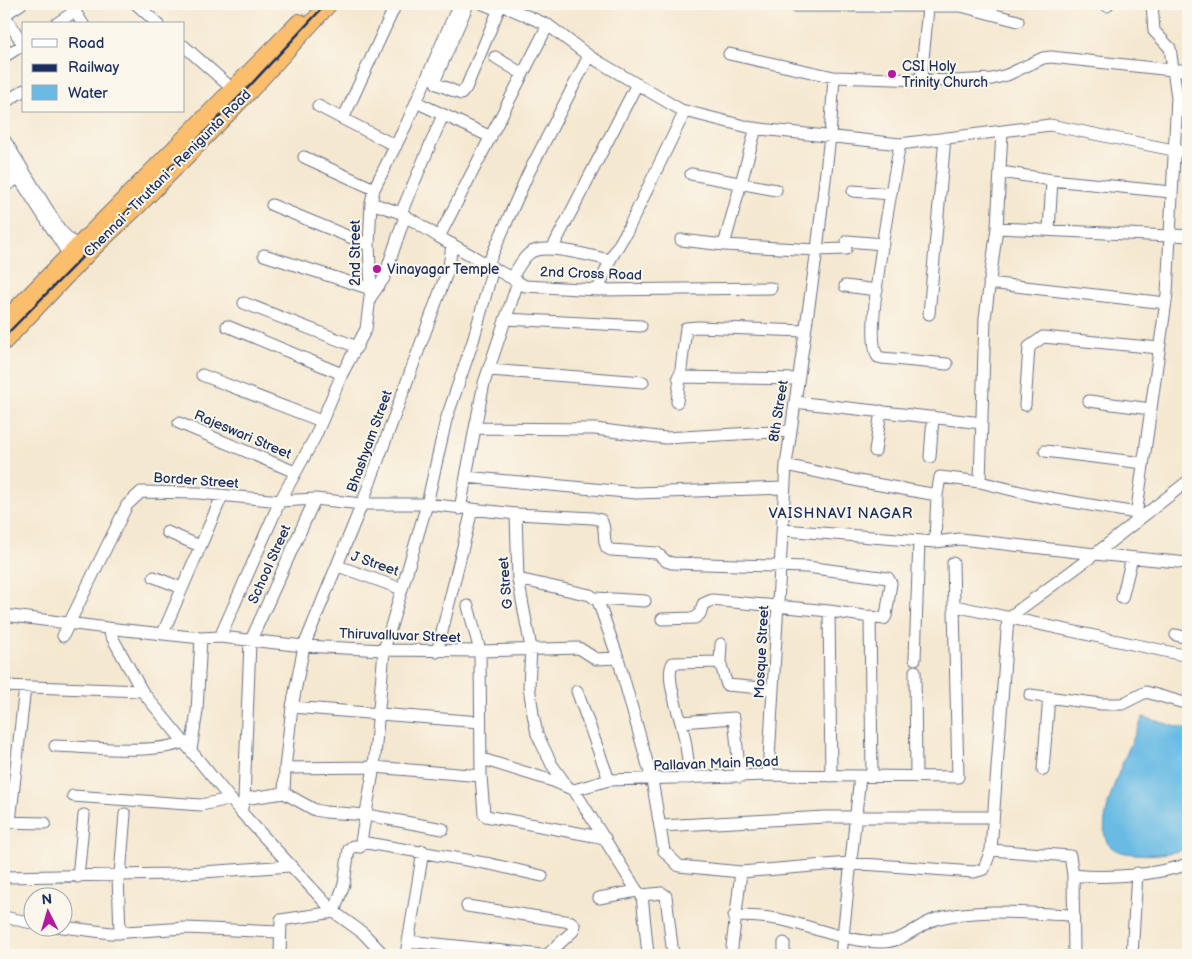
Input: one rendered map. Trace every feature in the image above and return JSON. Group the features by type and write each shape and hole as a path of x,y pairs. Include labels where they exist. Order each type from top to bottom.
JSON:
{"highway":[{"name":"Chennai - Tiruttani - Renigunta Road","path":"4,342 88,253 137,207 316,4"},
{"name":"Chennai - Tiruttani - Renigunta Road","path":"4,321 73,251 330,4"}],"street":[{"path":"21,4 4,15 22,42"},
{"path":"136,4 156,22"},
{"path":"343,119 396,4"},
{"name":"2nd Street","path":"220,637 280,501 366,329 370,294 369,245 371,203 374,189 396,146 460,4"},
{"path":"468,4 435,80 437,84 461,94 466,88 499,6"},
{"path":"483,4 499,6 548,25 589,56 686,111 756,128 900,144 1050,125 1188,153"},
{"path":"1136,518 1166,303 1172,236 1171,192 1177,97 1170,48 1154,31 1152,4"},
{"path":"794,6 880,5 928,8 961,5 1018,22"},
{"path":"58,22 73,8 82,22"},
{"path":"921,79 928,8"},
{"path":"438,237 548,25"},
{"path":"4,57 22,46"},
{"path":"185,47 238,94"},
{"path":"729,54 834,77 954,81 992,79 1007,75 1043,58 1051,57 1172,70 1188,70"},
{"path":"334,912 344,884 349,848 353,846 360,847 367,815 380,714 384,650 427,504 446,420 473,341 491,266 528,174 589,56"},
{"path":"495,57 522,73"},
{"name":"8th Street","path":"783,530 786,465 817,250 830,136 834,77"},
{"path":"552,249 637,84"},
{"path":"4,103 22,91"},
{"path":"416,102 491,137"},
{"path":"318,106 396,146"},
{"path":"598,290 610,260 627,231 686,111"},
{"path":"264,255 370,294 384,278 403,214 443,116"},
{"path":"724,245 756,128"},
{"path":"980,482 985,318 997,228 1002,131"},
{"path":"929,314 945,138"},
{"path":"4,139 30,188 73,251"},
{"path":"900,144 877,290 874,320 875,350 878,357 947,364"},
{"path":"4,155 18,178 30,188"},
{"path":"304,157 374,189"},
{"path":"1001,172 1052,180 1171,192"},
{"path":"691,174 741,185 776,190"},
{"path":"4,187 18,178"},
{"path":"1049,230 1052,180"},
{"path":"853,191 891,194"},
{"name":"2nd Cross Road","path":"371,203 403,214 438,237 525,286 598,290 771,288"},
{"path":"272,205 369,245"},
{"path":"997,228 1188,236"},
{"path":"682,240 724,245 817,250 846,245 883,244"},
{"name":"Bhashyam Street","path":"284,793 292,707 304,646 362,504 449,267 452,244"},
{"path":"437,652 466,510 466,477 475,428 489,370 515,280 532,251 552,249 610,260"},
{"path":"989,283 1166,303"},
{"path":"845,286 877,290"},
{"path":"244,303 357,347"},
{"path":"505,319 641,326"},
{"path":"227,326 342,374"},
{"path":"677,402 678,377 685,332 689,327 805,330"},
{"path":"1025,405 1029,348 1043,337 1159,348"},
{"path":"489,370 643,382"},
{"path":"202,375 321,421"},
{"path":"678,377 798,379"},
{"path":"1089,401 1151,408"},
{"path":"795,402 982,423"},
{"path":"875,452 881,411"},
{"path":"930,457 933,418"},
{"name":"Rajeswari Street","path":"179,423 295,472"},
{"path":"475,428 595,429 665,438 790,431"},
{"path":"1045,451 1143,463"},
{"path":"786,465 858,481 937,495"},
{"path":"935,542 937,495 939,479 942,476 980,482 1136,518"},
{"path":"466,477 636,493 784,488"},
{"path":"596,598 618,658 652,780 664,851 679,866 741,872 849,863 974,872 984,869 990,850 1008,618 1095,554 1136,518 1188,481"},
{"name":"Border Street","path":"64,636 127,505 141,492 151,491 280,501 315,499 362,504 427,504 466,510 601,520 605,526 604,543 607,548 657,553 666,561 672,563 781,566"},
{"path":"163,633 222,496"},
{"name":"School Street","path":"250,642 315,499"},
{"name":"G Street","path":"516,514 518,580 530,648 529,686 538,734 552,765 605,838 639,893"},
{"path":"783,530 935,542 960,539 1188,563"},
{"name":"Mosque Street","path":"768,775 783,530"},
{"path":"166,532 200,546"},
{"path":"915,659 919,541"},
{"path":"1122,598 1132,558"},
{"path":"953,563 955,606 1188,656"},
{"name":"J Street","path":"338,566 402,589"},
{"path":"662,619 695,618 700,614 703,604 712,600 829,611 881,619 886,616 891,583 888,578 781,566"},
{"path":"154,576 182,588"},
{"path":"518,580 596,598 645,601"},
{"path":"468,606 480,652 481,776 484,814 486,816 605,838"},
{"name":"Pallavan Main Road","path":"570,788 609,780 768,775 958,776 955,606"},
{"path":"829,611 831,776"},
{"name":"Thiruvalluvar Street","path":"4,615 201,638 220,637 250,642 304,646 437,652 579,648 596,659 618,658"},
{"path":"841,955 849,863 866,776 870,616"},
{"path":"107,628 142,691 241,812 334,912 363,933 384,955"},
{"path":"1176,635 1188,638"},
{"path":"187,746 199,688 201,638"},
{"path":"241,812 244,799 250,642"},
{"path":"721,644 720,662 727,685 774,689"},
{"path":"690,778 681,722 673,692 671,665 676,661 720,662"},
{"path":"915,672 916,777"},
{"path":"4,686 142,691"},
{"path":"25,687 7,822 45,823"},
{"path":"577,691 609,780"},
{"path":"1030,695 1102,704 1122,704 1146,692 1188,704"},
{"path":"1043,770 1048,697"},
{"path":"292,707 480,722"},
{"path":"681,722 734,718 740,777"},
{"path":"55,746 122,748 187,746"},
{"path":"482,759 570,788"},
{"path":"286,768 374,767 481,776"},
{"path":"244,799 284,793 315,810 367,815 442,829"},
{"path":"73,796 201,805 230,799"},
{"path":"120,933 119,875 125,814"},
{"path":"78,877 84,815"},
{"path":"661,826 857,817 993,817"},
{"path":"361,842 422,851 542,876"},
{"path":"990,850 1070,856 1073,875 1074,955"},
{"path":"406,955 422,851"},
{"path":"1073,875 1087,877 1137,874 1188,864"},
{"path":"4,877 78,877 290,866"},
{"path":"731,955 734,916 741,872"},
{"path":"1132,955 1137,874"},
{"path":"599,898 639,893 662,893 666,896 673,955"},
{"path":"639,893 648,955"},
{"path":"467,906 571,922 574,926 573,931 547,955"},
{"path":"280,955 279,932 281,920 334,912"},
{"path":"734,916 762,916 791,922 842,937 874,942 895,940 935,920 957,916 983,914 1074,915"},
{"path":"4,917 22,921"},
{"path":"72,928 120,933 185,928 279,932"},
{"path":"408,941 542,955"},
{"path":"784,943 784,955"}],"water":[{"path":"1143,717 1188,730 1188,849 1169,853 1142,855 1125,853 1110,846 1105,836 1105,821 1115,783"}],"railway":[{"path":"4,337 244,92 326,4"}],"place":[{"name":"CSI Holy Trinity Church","path":"892,74"},
{"name":"Vinayagar Temple","path":"377,269"}],"district":[{"name":"VAISHNAVI NAGAR","path":"841,513"}]}
